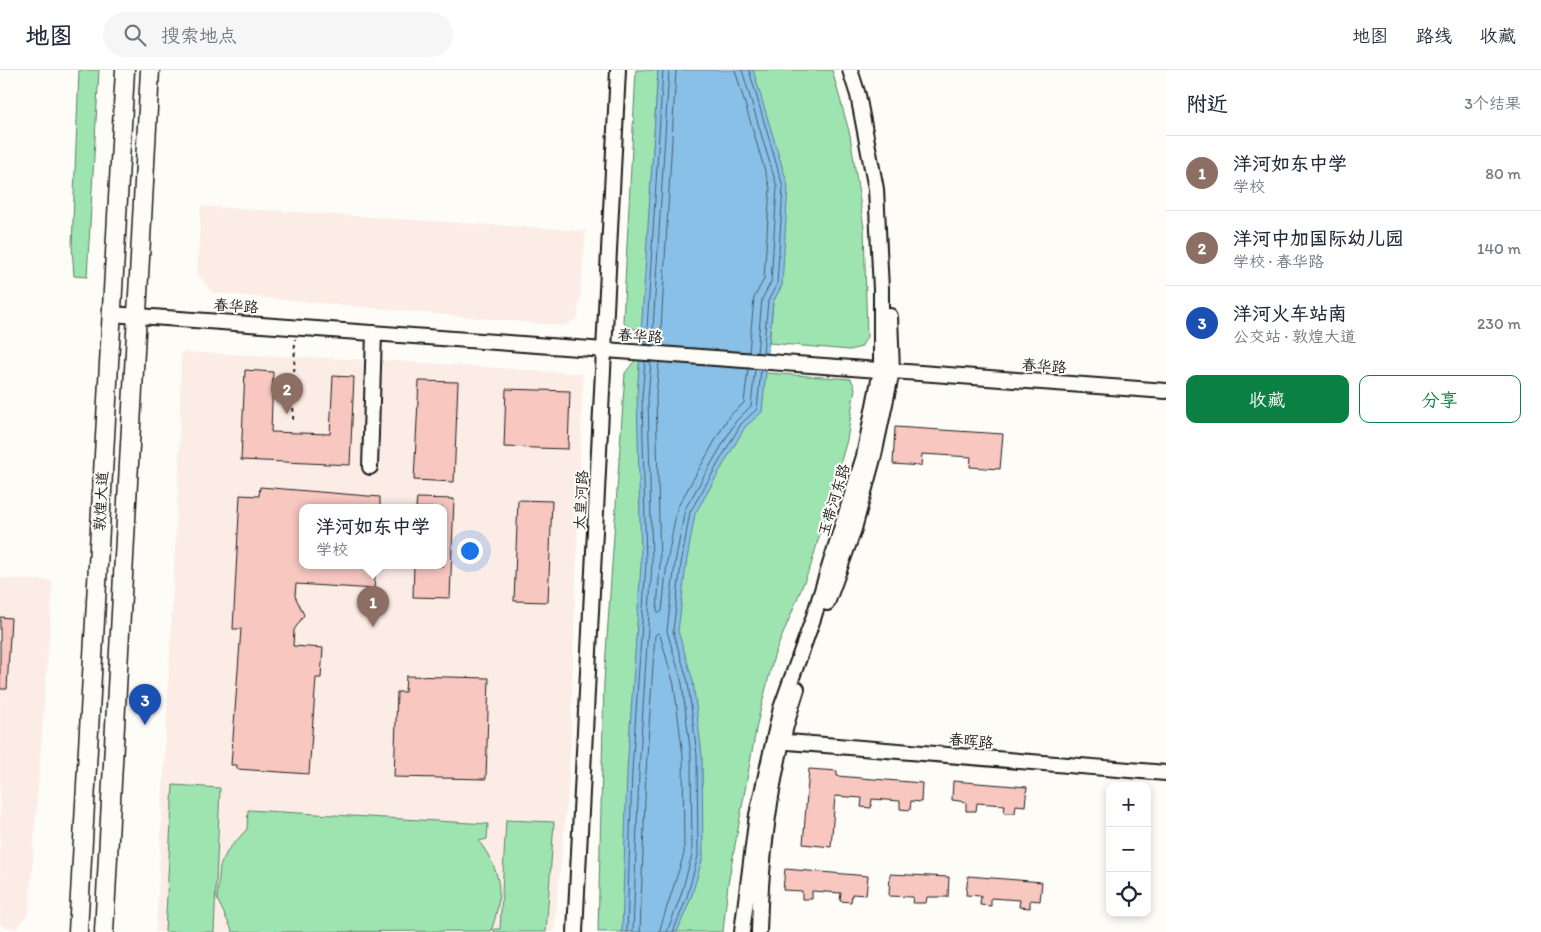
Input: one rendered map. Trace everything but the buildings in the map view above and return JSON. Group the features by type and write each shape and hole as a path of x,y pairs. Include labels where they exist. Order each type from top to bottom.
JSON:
{"main road":[{"name":"敦煌大道","path":"78,932 125,70"},
{"name":"敦煌大道","path":"104,932 150,70"}],"street":[{"name":"太皇河路","path":"575,932 606,350 618,70"},
{"name":"玉带河东路","path":"850,70 858,95 876,189 886,370"},
{"name":"玉带河东路","path":"742,932 757,815 778,741 854,529 874,455 886,370 884,201 870,116 858,70"},
{"name":"春华路","path":"111,314 1166,391"},
{"path":"370,467 374,333"},
{"name":"玉带河东路","path":"759,932 760,877 778,741"},
{"name":"春晖路","path":"778,741 1166,773"}],"path":[{"path":"293,420 295,327"}],"shaded area":[{"path":"201,206 586,231 578,318 565,326 213,293 197,273"},
{"path":"181,352 396,361 583,374 569,779 554,932 156,932 179,467"},
{"path":"0,578 53,581 29,912 16,929 0,925"}],"green space":[{"path":"79,70 99,70 87,277 74,276 72,246"},
{"path":"636,70 658,70 642,332 627,326 623,322"},
{"path":"753,70 832,70 850,135 864,228 867,337 861,347 850,350 769,343 773,302 782,285"},
{"path":"636,359 766,373 851,379 855,388 847,440 811,565 774,656 757,724 728,884 723,932 598,932 604,682 625,373"},
{"path":"173,785 220,788 214,932 165,932"},
{"path":"248,810 488,824 487,839 479,841 492,863 499,884 498,906 491,931 233,932 217,899 220,866 228,850 247,829"},
{"path":"506,820 554,822 546,932 494,932 494,929 500,929"}],"water":[{"path":"658,70 753,70 788,186 782,285 773,302 762,412 745,427 695,514 686,565 678,631 693,681 702,755 703,857 691,898 677,932 622,932 627,771 641,564 637,396"}],"place":[{"name":"洋河中加国际幼儿园","path":"287,414"},
{"name":"洋河如东中学","path":"373,627"},
{"name":"洋河火车站南","path":"145,725"}]}
